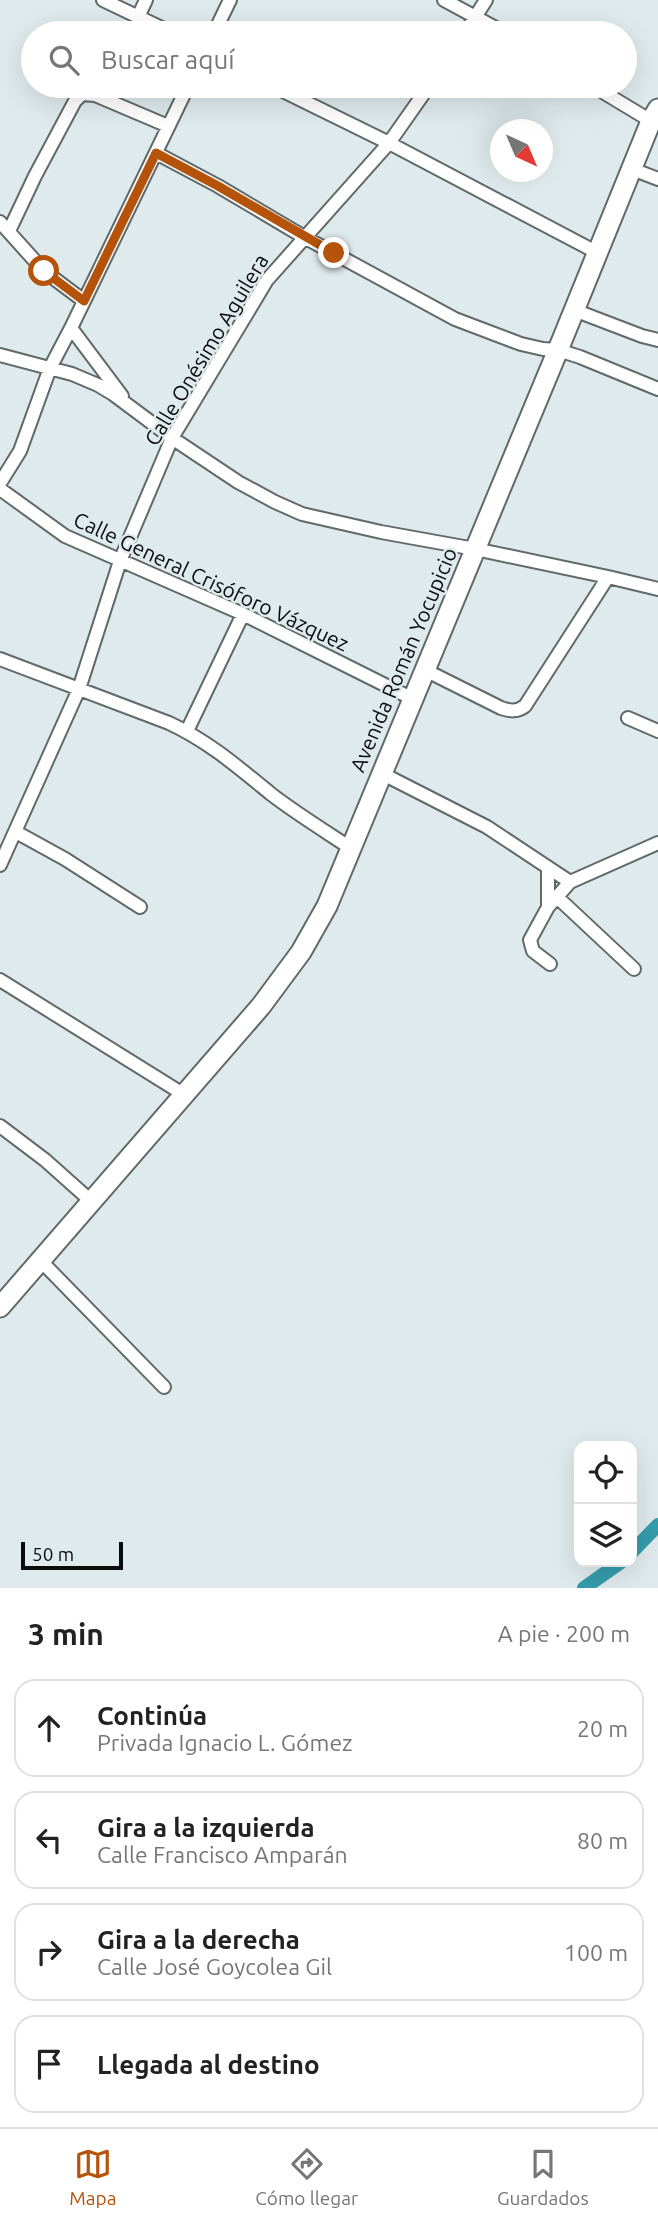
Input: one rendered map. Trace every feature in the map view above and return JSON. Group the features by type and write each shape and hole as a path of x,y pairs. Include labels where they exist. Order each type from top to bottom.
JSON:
{"street":[{"path":"103,0 146,21"},
{"path":"138,17 146,0"},
{"path":"220,21 230,0"},
{"path":"444,0 484,21"},
{"path":"474,21 486,0"},
{"path":"78,98 4,226 44,271 84,301"},
{"path":"102,98 168,126"},
{"path":"0,483 27,435 50,368 182,98"},
{"path":"297,98 598,253"},
{"name":"Calle Onésimo Aguilera","path":"0,865 79,689 120,561 172,438 267,280 389,143 421,98"},
{"path":"619,98 655,115"},
{"name":"Avenida Román Yocupicio","path":"0,1307 261,1006 315,930 352,849 381,773 655,115"},
{"path":"156,153 455,319 521,344 558,349 658,389"},
{"path":"632,169 658,179"},
{"path":"574,310 658,340"},
{"path":"71,328 130,408"},
{"path":"0,355 84,378 113,394 238,482 302,514 608,576 658,589"},
{"name":"Calle General Crisóforo Vázquez","path":"0,489 65,536 243,614 413,699"},
{"path":"425,670 501,708 519,710 525,706 608,576"},
{"path":"187,731 243,614"},
{"path":"0,659 187,731 222,754 285,804 352,849"},
{"path":"628,718 658,731"},
{"path":"381,773 486,827 570,882"},
{"path":"16,832 65,859 139,907"},
{"path":"550,964 533,951 529,943 552,902 570,882 658,843"},
{"path":"548,868 552,902 635,969"},
{"path":"0,980 183,1094"},
{"path":"0,1126 93,1199"},
{"path":"40,1260 164,1387"}],"waterway":[{"path":"637,1547 658,1525"},
{"path":"584,1588 614,1567"}],"route":[{"path":"44,271 84,301 156,153 334,253"}]}
